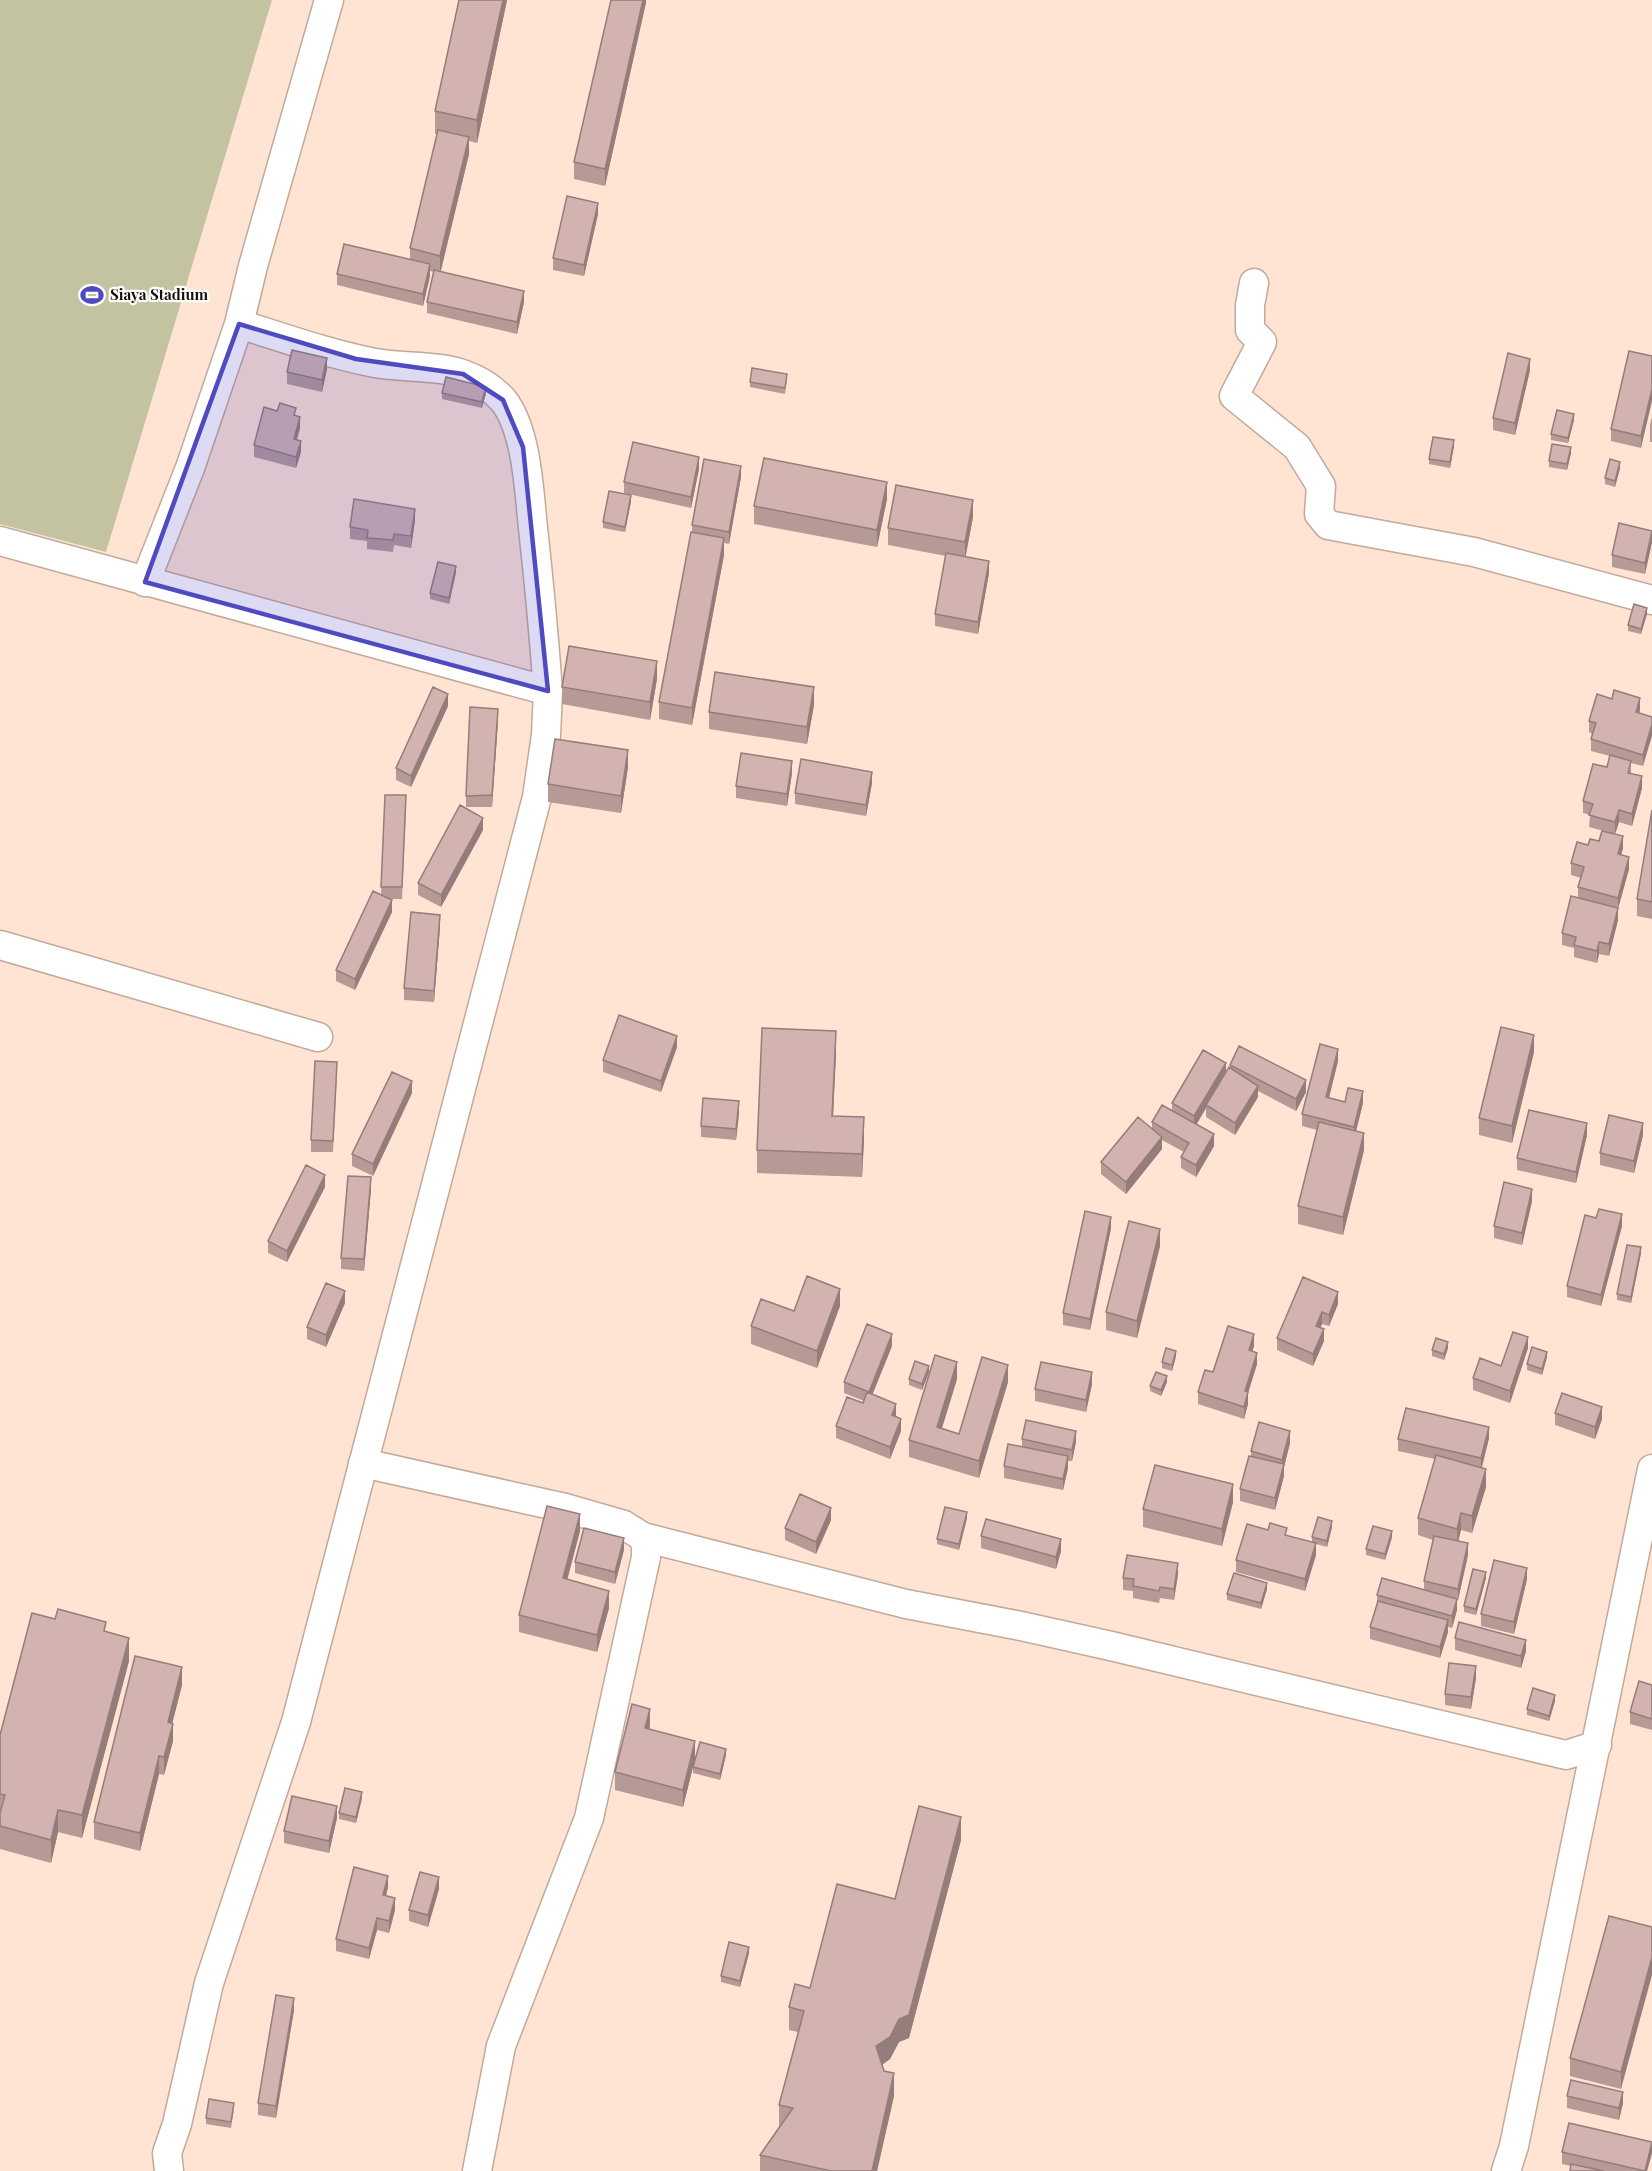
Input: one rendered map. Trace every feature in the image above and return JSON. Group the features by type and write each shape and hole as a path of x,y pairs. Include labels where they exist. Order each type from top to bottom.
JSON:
{"street":[{"path":"145,582 190,468 239,324 329,0"},
{"path":"1254,283 1250,305 1250,330 1262,342 1234,396 1297,447 1321,486 1319,514 1328,525 1474,552 1652,600"},
{"path":"169,2171 167,2153 177,2124 209,1983 296,1722 537,797 546,735 548,691 542,604 523,447 513,418 503,400 485,384 463,374 356,359 239,324"},
{"path":"0,541 548,691"},
{"path":"0,945 318,1037"},
{"path":"363,1463 565,1508 624,1525 643,1537 906,1604 1111,1646 1566,1755 1597,1745"},
{"path":"1506,2171 1514,2146 1652,1469"},
{"path":"477,2171 501,2046 589,1818 646,1557 643,1537"}],"highlighted area":[{"path":"239,324 356,359 463,374 503,400 523,447 548,691 145,582"}],"green space":[{"name":"Siaya Stadium","path":"0,0 272,0 106,552 0,524"}],"building":[{"path":"459,0 503,0 477,120 435,111"},
{"path":"611,0 643,0 605,169 574,162"},
{"path":"438,130 469,137 440,256 410,248"},
{"path":"567,196 598,203 584,265 553,258"},
{"path":"344,244 430,264 423,294 337,274"},
{"path":"434,270 524,291 517,322 427,302"},
{"path":"292,350 327,358 322,380 287,372"},
{"path":"1629,351 1652,356 1652,389 1641,436 1611,429"},
{"path":"1508,353 1530,359 1515,423 1493,418"},
{"path":"752,368 787,374 785,388 750,382"},
{"path":"446,377 486,387 482,402 442,393"},
{"path":"280,403 296,408 294,415 300,417 294,439 301,441 296,457 254,445 264,407 277,411"},
{"path":"1557,410 1574,414 1568,438 1551,434"},
{"path":"1433,437 1454,440 1450,462 1429,459"},
{"path":"633,442 699,457 691,497 624,482"},
{"path":"1552,444 1571,447 1567,464 1549,461"},
{"path":"764,458 887,482 877,530 754,506"},
{"path":"704,459 741,466 729,532 692,525"},
{"path":"1610,459 1620,462 1615,481 1605,478"},
{"path":"896,485 973,500 965,542 888,528"},
{"path":"609,491 631,495 625,527 603,522"},
{"path":"354,499 415,509 411,536 394,534 393,540 367,538 368,530 350,527"},
{"path":"1619,523 1652,531 1645,563 1612,555"},
{"path":"691,532 724,538 692,708 659,702"},
{"path":"946,553 989,561 978,622 935,614"},
{"path":"438,562 456,566 449,598 430,593"},
{"path":"1634,604 1647,608 1641,629 1628,625"},
{"path":"569,646 657,661 650,702 562,687"},
{"path":"715,672 814,687 807,727 709,712"},
{"path":"433,687 448,694 411,776 396,768"},
{"path":"1614,690 1640,698 1636,712 1652,717 1643,755 1591,739 1596,723 1589,721 1597,694 1612,699"},
{"path":"470,707 498,709 492,795 466,796"},
{"path":"555,739 628,750 621,796 548,784"},
{"path":"741,753 792,761 787,794 736,786"},
{"path":"1610,755 1631,761 1628,773 1642,776 1632,814 1619,810 1615,822 1589,815 1593,804 1583,801 1593,764 1607,767"},
{"path":"801,759 872,772 866,805 795,793"},
{"path":"385,795 406,795 402,887 381,887"},
{"path":"460,805 483,818 441,895 418,883"},
{"path":"1652,810 1652,902 1637,899"},
{"path":"1602,831 1623,836 1618,854 1629,857 1618,898 1578,887 1584,867 1571,863 1577,842 1588,845 1590,839 1599,841"},
{"path":"373,891 392,900 355,979 336,970"},
{"path":"1571,896 1618,908 1609,944 1599,942 1597,951 1574,945 1576,937 1562,933"},
{"path":"411,912 440,915 434,991 404,988"},
{"path":"619,1015 677,1036 661,1081 603,1060"},
{"path":"1501,1027 1534,1035 1512,1126 1479,1118"},
{"path":"762,1028 836,1031 832,1116 864,1117 862,1154 757,1150"},
{"path":"1320,1044 1338,1049 1326,1097 1345,1102 1348,1088 1363,1091 1354,1127 1302,1114"},
{"path":"1239,1046 1306,1080 1296,1099 1230,1065"},
{"path":"1203,1050 1226,1063 1194,1116 1172,1103"},
{"path":"315,1061 337,1062 333,1141 311,1140"},
{"path":"1229,1067 1258,1086 1235,1123 1206,1105"},
{"path":"392,1072 412,1081 373,1164 352,1154"},
{"path":"703,1098 739,1101 736,1129 701,1126"},
{"path":"1162,1105 1214,1134 1196,1165 1181,1157 1189,1143 1152,1122"},
{"path":"1529,1110 1587,1123 1576,1172 1517,1158"},
{"path":"1609,1115 1643,1123 1634,1161 1600,1153"},
{"path":"1138,1117 1162,1137 1126,1182 1101,1162"},
{"path":"1319,1122 1364,1133 1343,1217 1298,1206"},
{"path":"306,1165 325,1175 287,1251 268,1241"},
{"path":"348,1176 371,1177 364,1259 341,1258"},
{"path":"1504,1182 1532,1189 1522,1233 1494,1226"},
{"path":"1599,1209 1622,1214 1601,1295 1567,1286 1585,1215 1596,1218"},
{"path":"1085,1211 1111,1217 1090,1319 1063,1313"},
{"path":"1129,1221 1160,1229 1137,1321 1106,1312"},
{"path":"1627,1245 1641,1247 1631,1297 1617,1294"},
{"path":"807,1276 840,1289 817,1351 751,1326 761,1299 794,1311"},
{"path":"1303,1277 1338,1292 1329,1315 1322,1312 1316,1326 1324,1329 1313,1354 1277,1338"},
{"path":"326,1283 345,1291 326,1335 307,1327"},
{"path":"867,1324 892,1334 869,1392 844,1382"},
{"path":"1228,1326 1254,1334 1249,1350 1257,1353 1245,1391 1248,1392 1244,1407 1198,1392 1205,1370 1213,1372"},
{"path":"1513,1332 1528,1337 1510,1391 1473,1378 1480,1358 1501,1366"},
{"path":"1436,1338 1448,1342 1444,1354 1432,1350"},
{"path":"1532,1347 1547,1352 1542,1369 1527,1364"},
{"path":"1166,1348 1176,1351 1172,1365 1162,1362"},
{"path":"935,1355 957,1362 937,1427 959,1434 982,1357 1008,1365 979,1461 909,1440"},
{"path":"915,1361 929,1366 922,1384 909,1379"},
{"path":"1041,1362 1092,1372 1086,1400 1035,1389"},
{"path":"1156,1372 1167,1376 1161,1390 1150,1386"},
{"path":"867,1392 896,1404 892,1415 901,1419 890,1447 836,1426 847,1397 863,1403"},
{"path":"1562,1393 1602,1407 1595,1427 1555,1413"},
{"path":"1406,1408 1489,1427 1481,1458 1398,1439"},
{"path":"1026,1420 1076,1431 1072,1450 1022,1439"},
{"path":"1259,1422 1290,1431 1282,1460 1251,1451"},
{"path":"1008,1444 1068,1456 1063,1479 1004,1466"},
{"path":"1436,1455 1486,1469 1472,1516 1461,1513 1457,1529 1418,1518"},
{"path":"1249,1456 1284,1464 1275,1498 1240,1489"},
{"path":"1155,1465 1233,1484 1222,1529 1143,1509"},
{"path":"800,1494 831,1508 816,1542 785,1528"},
{"path":"547,1506 580,1514 563,1578 609,1591 597,1635 519,1615"},
{"path":"945,1507 967,1512 959,1544 937,1539"},
{"path":"1318,1517 1332,1521 1327,1541 1312,1537"},
{"path":"986,1519 1061,1539 1056,1557 981,1536"},
{"path":"1270,1523 1287,1528 1285,1535 1316,1543 1305,1579 1236,1560 1247,1524 1268,1530"},
{"path":"1373,1526 1392,1531 1385,1554 1366,1549"},
{"path":"584,1528 624,1538 615,1572 575,1562"},
{"path":"1434,1536 1468,1543 1458,1589 1424,1581"},
{"path":"1127,1555 1178,1563 1174,1589 1160,1587 1159,1591 1133,1586 1134,1579 1123,1578"},
{"path":"1494,1560 1527,1568 1514,1622 1481,1614"},
{"path":"1473,1569 1486,1572 1476,1609 1464,1606"},
{"path":"1234,1573 1267,1583 1261,1603 1227,1594"},
{"path":"1382,1578 1457,1599 1452,1616 1377,1595"},
{"path":"1378,1601 1448,1620 1440,1647 1370,1627"},
{"path":"58,1609 106,1622 104,1631 129,1638 82,1815 58,1810 51,1840 0,1826 0,1813 5,1795 0,1794 0,1735 32,1613 55,1619"},
{"path":"1459,1622 1526,1640 1521,1656 1455,1638"},
{"path":"135,1656 182,1667 168,1722 173,1724 164,1757 159,1756 140,1833 94,1822"},
{"path":"1449,1663 1476,1666 1471,1697 1445,1694"},
{"path":"1639,1681 1652,1685 1652,1719 1630,1712"},
{"path":"1533,1688 1555,1695 1549,1716 1527,1709"},
{"path":"632,1704 650,1709 645,1728 695,1741 683,1790 615,1772"},
{"path":"700,1742 726,1749 720,1774 693,1767"},
{"path":"345,1788 362,1792 356,1817 339,1813"},
{"path":"292,1796 337,1806 329,1841 284,1831"},
{"path":"919,1806 961,1817 909,2015 899,2019 890,2037 876,2046 884,2071 894,2073 872,2171 831,2171 760,2155 793,2108 779,2105 804,2011 789,2007 795,1984 810,1988 837,1884 895,1899"},
{"path":"354,1867 388,1876 383,1895 395,1898 389,1921 377,1918 369,1948 336,1939"},
{"path":"420,1872 439,1877 428,1915 409,1910"},
{"path":"1609,1916 1652,1927 1652,1957 1621,2072 1570,2058"},
{"path":"729,1942 749,1947 740,1981 721,1976"},
{"path":"276,1995 294,1998 276,2106 258,2103"},
{"path":"1571,2080 1623,2092 1619,2108 1567,2096"},
{"path":"209,2099 234,2103 231,2122 206,2118"},
{"path":"1569,2123 1652,2142 1645,2171 1562,2152"},
{"path":"1571,2164 1604,2171 1570,2171"}],"place":[{"name":"Siaya Stadium","path":"92,295"}]}
